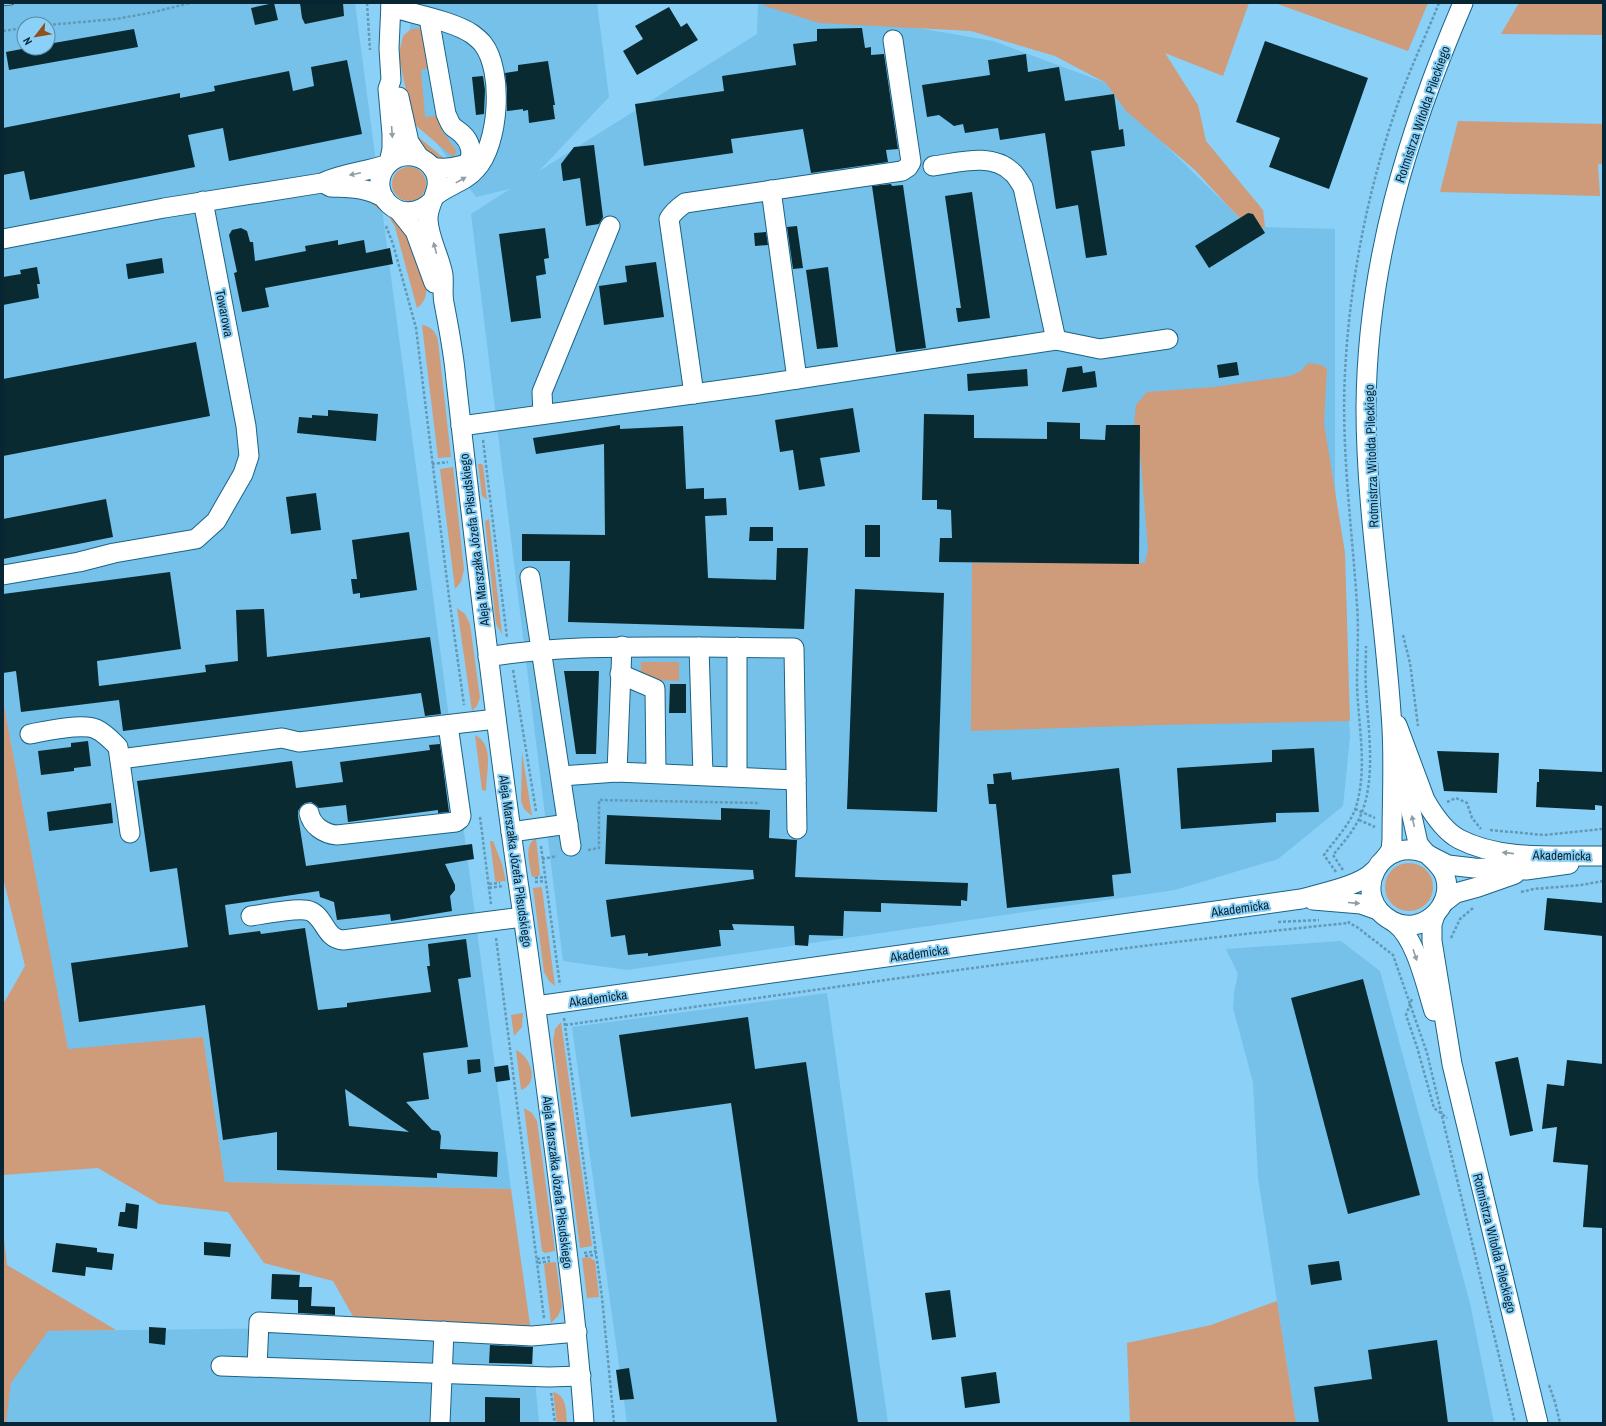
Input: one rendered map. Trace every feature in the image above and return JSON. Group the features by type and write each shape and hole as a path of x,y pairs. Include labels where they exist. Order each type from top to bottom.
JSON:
{"street":[{"name":"Rotmistrza Witolda Pileckiego","path":"1380,864 1391,850 1392,840 1392,730 1368,467 1366,408 1372,320 1384,242 1408,147 1437,67 1464,3"},
{"path":"3,239 203,201 322,183 389,164 399,157 405,156 448,168 475,161 492,134 496,112 494,71 484,45 468,32 459,27 391,5"},
{"name":"Aleja Marszałka Józefa Piłsudskiego","path":"391,5 389,48 391,80 388,89 392,149 389,164 383,172 380,184 384,198 392,207 399,211 415,231 432,280 443,300"},
{"path":"399,211 408,213 420,211 434,198 470,175 478,167 475,161 471,159 471,150 468,142 452,125 446,114 429,18"},
{"path":"694,394 669,220 674,212 685,203 902,171 908,167 911,162 893,40"},
{"name":"Aleja Marszałka Józefa Piłsudskiego","path":"391,80 397,85 409,142 437,180 428,222 443,275 443,300 455,365 488,657 536,1006 577,1332 584,1423"},
{"path":"933,166 984,160 999,164 1012,172 1023,187 1056,340"},
{"path":"322,183 331,187 360,188 384,198"},
{"path":"771,190 797,379"},
{"name":"Towarowa","path":"3,576 79,562 114,553 196,539 216,521 243,474 249,456 246,426 203,201"},
{"path":"543,414 542,392 610,226"},
{"path":"461,426 694,394 1056,340 1100,348 1168,338"},
{"path":"530,577 573,851"},
{"path":"488,657 542,650 622,646 794,648 797,829"},
{"path":"617,772 622,646"},
{"path":"699,647 702,775"},
{"path":"737,647 737,776"},
{"path":"620,674 655,689 656,772"},
{"name":"Akademicka","path":"1390,707 1425,800 1440,822 1458,838 1477,847 1498,852 1518,854 1603,856"},
{"path":"120,759 282,738 299,742 496,720"},
{"path":"310,813 312,821 316,826 330,834 456,822 461,816 448,725"},
{"path":"30,734 83,726 96,729 109,738 118,747 130,833"},
{"name":"Rotmistrza Witolda Pileckiego","path":"1392,730 1416,837 1421,847 1430,856"},
{"path":"561,776 617,772 656,772 796,780"},
{"path":"511,832 568,824"},
{"path":"1404,849 1418,851 1430,856 1437,862 1445,876 1446,890 1439,909 1428,920 1418,924 1404,925 1395,923 1378,910 1372,898 1371,882 1380,864 1404,849"},
{"name":"Akademicka","path":"1430,856 1448,865 1474,868 1526,870 1603,859"},
{"name":"Akademicka","path":"536,1006 1302,899 1351,884 1368,877 1380,864"},
{"name":"Akademicka","path":"1439,909 1456,893 1526,870"},
{"name":"Akademicka","path":"1302,899 1361,904 1378,910"},
{"name":"Rotmistrza Witolda Pileckiego","path":"1439,909 1432,924 1432,941 1452,1064 1538,1423"},
{"path":"251,916 300,910 309,911 317,916 330,935 337,940 523,917"},
{"name":"Rotmistrza Witolda Pileckiego","path":"1395,923 1402,928 1410,940 1452,1064"},
{"path":"257,1367 258,1322 532,1336 577,1332"},
{"path":"440,1423 444,1331"},
{"path":"221,1366 549,1377 581,1376"}],"path":[{"path":"56,24 116,19 190,3"},
{"path":"367,3 368,32"},
{"path":"3,31 16,29"},
{"path":"384,223 388,228 393,244 416,328 449,597 467,723"},
{"path":"481,423 507,639 538,828 602,1297 614,1423"},
{"path":"1402,630 1410,663 1419,732"},
{"path":"1446,802 1456,798 1468,803 1472,818 1483,830 1544,835 1603,829"},
{"path":"542,859 573,851 599,848 599,800 760,803"},
{"path":"479,815 537,1259"},
{"path":"1346,840 1333,855 1351,884"},
{"path":"1519,892 1603,881"},
{"path":"565,1025 987,966 1127,948 1349,924"},
{"path":"1413,997 1406,1015 1417,1046 1435,1111 1447,1118 1449,1122"},
{"path":"1413,1018 1420,1031 1427,1053 1515,1423"},
{"path":"550,1388 555,1423"}],"shaded area":[{"path":"3,3 355,3 511,1189 225,1182 203,1037 68,1050 3,700"},
{"path":"414,3 597,3 609,97 539,171 757,34 758,3 774,3 993,41 1106,83 1158,138 1251,229 1265,227 1335,229 1335,486 1350,737 1343,806 1278,859 1175,890 627,970 563,961 471,214 510,189 476,197 417,116 408,39"},
{"path":"761,3 1249,3 1223,76 1165,53 1198,105 1206,141 1263,210 1265,227 1251,229 1195,170 1126,111 1106,83 1055,56 971,31 819,23 765,6"},
{"path":"1275,3 1428,3 1408,51"},
{"path":"1519,3 1603,3 1603,35 1501,34"},
{"path":"418,28 423,31 429,67 421,70 425,117 436,116 442,131 456,150 453,157 413,123 400,62 400,49 403,36 410,30"},
{"path":"1458,121 1603,124 1603,164 1598,164 1600,196 1440,192"},
{"path":"416,135 445,159 431,154 421,144"},
{"path":"406,167 412,167 421,172 425,178 425,190 421,196 412,201 406,201 397,196 392,187 392,181 397,172"},
{"path":"366,199 375,202 386,214 404,227 426,287 426,294 422,304 417,308 395,227 389,217"},
{"path":"422,325 433,330 438,341 451,457 438,458"},
{"path":"1308,363 1322,365 1327,369 1324,423 1345,553 1350,721 971,731 972,563 1145,563 1148,549 1140,451 1134,425 1136,405 1147,392 1214,387 1290,376 1301,371"},
{"path":"478,464 483,465 487,500 482,496"},
{"path":"453,467 464,570 461,582 455,589 440,469"},
{"path":"489,519 502,634 496,624 485,521"},
{"path":"457,608 465,614 470,624 480,698 477,706 472,711"},
{"path":"641,662 679,662 679,681 641,679"},
{"path":"3,700 68,1049 203,1037 225,1182 511,1189 530,1325 359,1327 333,1281 264,1263 228,1212 159,1204 98,1168 3,1175 3,1002 25,966 3,878"},
{"path":"475,735 481,739 487,752 488,768 486,791 482,790"},
{"path":"522,752 532,816 524,809 521,801"},
{"path":"536,838 540,874 539,876 532,877 528,850 532,841"},
{"path":"490,841 493,841 502,864 506,881 496,882 495,880"},
{"path":"1409,863 1418,865 1426,870 1431,878 1433,887 1431,896 1426,904 1418,909 1409,911 1400,909 1392,904 1387,896 1385,887 1387,878 1392,870 1400,865"},
{"path":"541,887 555,986 549,981 544,972 533,888"},
{"path":"1341,941 1380,971 1470,1303 1494,1423 1296,1423 1258,1178 1253,1082 1233,1008 1234,992 1238,974 1226,949"},
{"path":"827,993 888,1423 627,1423 572,1027"},
{"path":"523,1013 522,1027 514,1036 511,1015"},
{"path":"561,1022 592,1246 580,1248 553,1041 555,1029"},
{"path":"516,1050 526,1058 532,1076 527,1087 521,1090"},
{"path":"524,1108 532,1113 537,1121 555,1251 545,1253 542,1251"},
{"path":"3,1231 7,1265 116,1330 48,1331 11,1383 6,1423 3,1423"},
{"path":"589,1257 595,1261 599,1297 587,1298 582,1258"},
{"path":"556,1262 562,1307 558,1316 551,1323 544,1265 546,1263"},
{"path":"1277,1301 1296,1423 1130,1423 1127,1343 1211,1325"},
{"path":"530,1325 539,1423 3,1423 3,1337 48,1331"},
{"path":"553,1392 561,1397 565,1404 567,1423 557,1423"}],"building":[{"path":"274,3 278,20 255,25 251,8"},
{"path":"300,3 343,3 344,16 305,24 302,18"},
{"path":"669,7 681,27 687,23 698,40 637,75 623,51 643,39 635,26"},
{"path":"862,28 865,48 871,47 871,55 884,54 898,149 886,150 888,162 811,173 803,129 731,139 733,153 644,166 635,104 724,91 722,76 796,65 793,44 817,41 817,29"},
{"path":"134,29 138,47 9,70 6,52 16,50 16,56 56,56 56,43"},
{"path":"1265,41 1368,78 1329,189 1269,167 1280,138 1236,122"},
{"path":"1026,54 1028,72 1059,67 1065,101 1114,94 1119,130 1123,129 1125,146 1091,151 1107,255 1086,258 1078,205 1056,209 1045,133 1000,140 998,128 965,133 963,124 954,126 939,115 927,117 922,85 990,75 988,60"},
{"path":"347,60 362,134 229,161 223,128 188,135 195,167 30,200 24,171 3,175 3,128 180,93 180,98 215,91 214,86 289,71 293,91 314,86 311,67"},
{"path":"548,61 555,105 553,105 555,119 529,123 528,110 523,111 523,109 507,111 505,73 518,71 518,65"},
{"path":"483,76 485,90 484,114 476,115 472,77"},
{"path":"594,145 603,217 599,224 586,226 580,178 563,181 561,164 574,147"},
{"path":"891,184 892,186 903,185 926,348 896,352 872,186"},
{"path":"972,192 990,318 958,322 956,308 961,308 945,196"},
{"path":"1248,213 1253,214 1265,233 1209,268 1195,246"},
{"path":"797,226 803,268 793,269 787,227"},
{"path":"241,228 247,231 250,242 253,242 255,261 306,251 305,246 338,240 338,245 364,240 366,253 390,248 393,264 265,288 269,307 242,312 234,273 237,272 229,235 232,230"},
{"path":"545,228 549,258 544,259 546,274 536,276 541,318 511,322 499,234"},
{"path":"766,232 768,245 755,246 754,233"},
{"path":"162,258 164,273 128,279 126,264"},
{"path":"656,262 664,317 604,325 599,286 627,282 625,266"},
{"path":"37,267 40,284 37,284 39,298 3,305 3,277 21,274 20,270"},
{"path":"828,267 838,347 817,349 806,270"},
{"path":"196,342 210,416 3,456 3,379"},
{"path":"1237,362 1239,375 1219,378 1217,365"},
{"path":"1082,366 1083,373 1095,371 1097,387 1062,392 1067,368"},
{"path":"1027,369 1028,386 968,391 967,374"},
{"path":"853,408 860,452 820,458 825,486 799,490 793,450 780,452 775,420"},
{"path":"328,410 378,414 376,441 297,433 299,417 312,418 312,415 328,416"},
{"path":"924,414 974,415 974,438 1047,439 1047,422 1080,423 1080,439 1105,440 1106,425 1140,425 1139,564 939,562 940,538 952,538 951,510 937,509 937,500 922,500"},
{"path":"620,425 620,429 683,426 686,489 704,488 704,499 726,498 727,515 705,516 708,578 776,580 777,548 808,548 804,629 568,622 570,561 522,561 522,534 605,535 604,444 536,454 533,438"},
{"path":"316,493 321,530 291,534 286,497"},
{"path":"106,499 113,537 3,559 3,519"},
{"path":"865,525 880,525 880,557 865,557"},
{"path":"750,527 773,527 773,541 749,541"},
{"path":"409,532 417,590 360,598 360,593 353,594 351,579 357,579 352,540"},
{"path":"170,572 181,649 97,661 99,686 206,672 205,665 238,661 236,610 264,609 267,657 430,637 441,714 425,716 421,693 123,731 119,700 21,712 16,671 3,673 3,594"},
{"path":"855,589 944,593 937,812 847,809"},
{"path":"564,671 599,671 596,754 576,754"},
{"path":"670,684 686,684 686,713 669,713"},
{"path":"88,741 91,766 74,768 74,771 41,775 38,751 71,747 71,743"},
{"path":"440,744 449,812 438,813 438,810 348,822 346,805 319,808 311,802 305,803 301,806 298,811 298,816 306,866 472,844 474,859 445,864 455,885 455,890 450,896 452,911 391,921 390,914 337,920 334,902 320,897 319,891 225,905 229,935 260,931 261,934 305,928 318,1010 347,1007 347,1003 431,992 427,966 430,966 428,944 466,939 471,977 458,979 468,1047 423,1053 429,1099 406,1102 432,1130 439,1131 441,1136 440,1149 498,1152 497,1177 437,1173 437,1178 277,1170 277,1132 223,1140 205,1005 79,1022 71,963 188,947 177,868 150,872 137,781 292,761 296,788 343,782 340,762 430,750 429,745","holes":["345,1089 409,1132 349,1126"]},
{"path":"1314,748 1319,812 1276,813 1276,822 1181,829 1177,768 1272,762 1272,750"},
{"path":"1437,751 1499,753 1497,793 1444,791"},
{"path":"1119,768 1131,873 1112,875 1114,896 1007,908 996,804 989,804 987,784 994,784 993,774 1011,772 1012,780"},
{"path":"1539,769 1603,772 1603,806 1595,805 1595,810 1536,807"},
{"path":"111,803 113,823 49,831 47,812"},
{"path":"721,808 770,810 769,838 797,840 795,877 968,883 967,901 961,900 961,906 881,903 881,912 844,911 843,936 809,935 808,946 795,945 794,926 732,924 734,930 719,930 721,946 648,956 648,953 628,955 625,935 611,937 606,900 754,879 753,870 605,864 607,815 721,820"},
{"path":"1547,898 1603,903 1603,936 1544,930"},
{"path":"1363,979 1420,1195 1348,1214 1291,998"},
{"path":"748,1017 755,1069 806,1062 858,1423 777,1423 731,1103 631,1117 619,1035"},
{"path":"1518,1057 1533,1131 1510,1136 1495,1062"},
{"path":"480,1059 481,1072 468,1074 467,1060"},
{"path":"1567,1060 1603,1064 1603,1228 1583,1227 1588,1165 1553,1162 1557,1127 1542,1129 1547,1084 1564,1086"},
{"path":"508,1065 510,1080 496,1082 494,1067"},
{"path":"126,1203 139,1205 137,1229 118,1226 120,1212 125,1212"},
{"path":"204,1242 231,1244 230,1257 204,1255"},
{"path":"56,1243 97,1248 97,1252 114,1254 112,1270 86,1267 85,1276 52,1272"},
{"path":"1339,1261 1342,1280 1311,1285 1308,1265"},
{"path":"272,1274 300,1275 299,1287 312,1287 311,1306 335,1307 335,1315 298,1313 298,1300 271,1299"},
{"path":"950,1290 956,1337 932,1340 925,1293"},
{"path":"149,1327 166,1328 165,1345 149,1343"},
{"path":"1437,1340 1448,1423 1319,1423 1314,1387 1372,1379 1368,1350"},
{"path":"490,1345 533,1347 532,1364 489,1363"},
{"path":"629,1368 634,1399 620,1400 616,1370"},
{"path":"996,1372 1000,1403 965,1408 961,1377"},
{"path":"485,1397 520,1398 520,1423 485,1423"}],"railway":[{"path":"3,4 12,3"}]}
